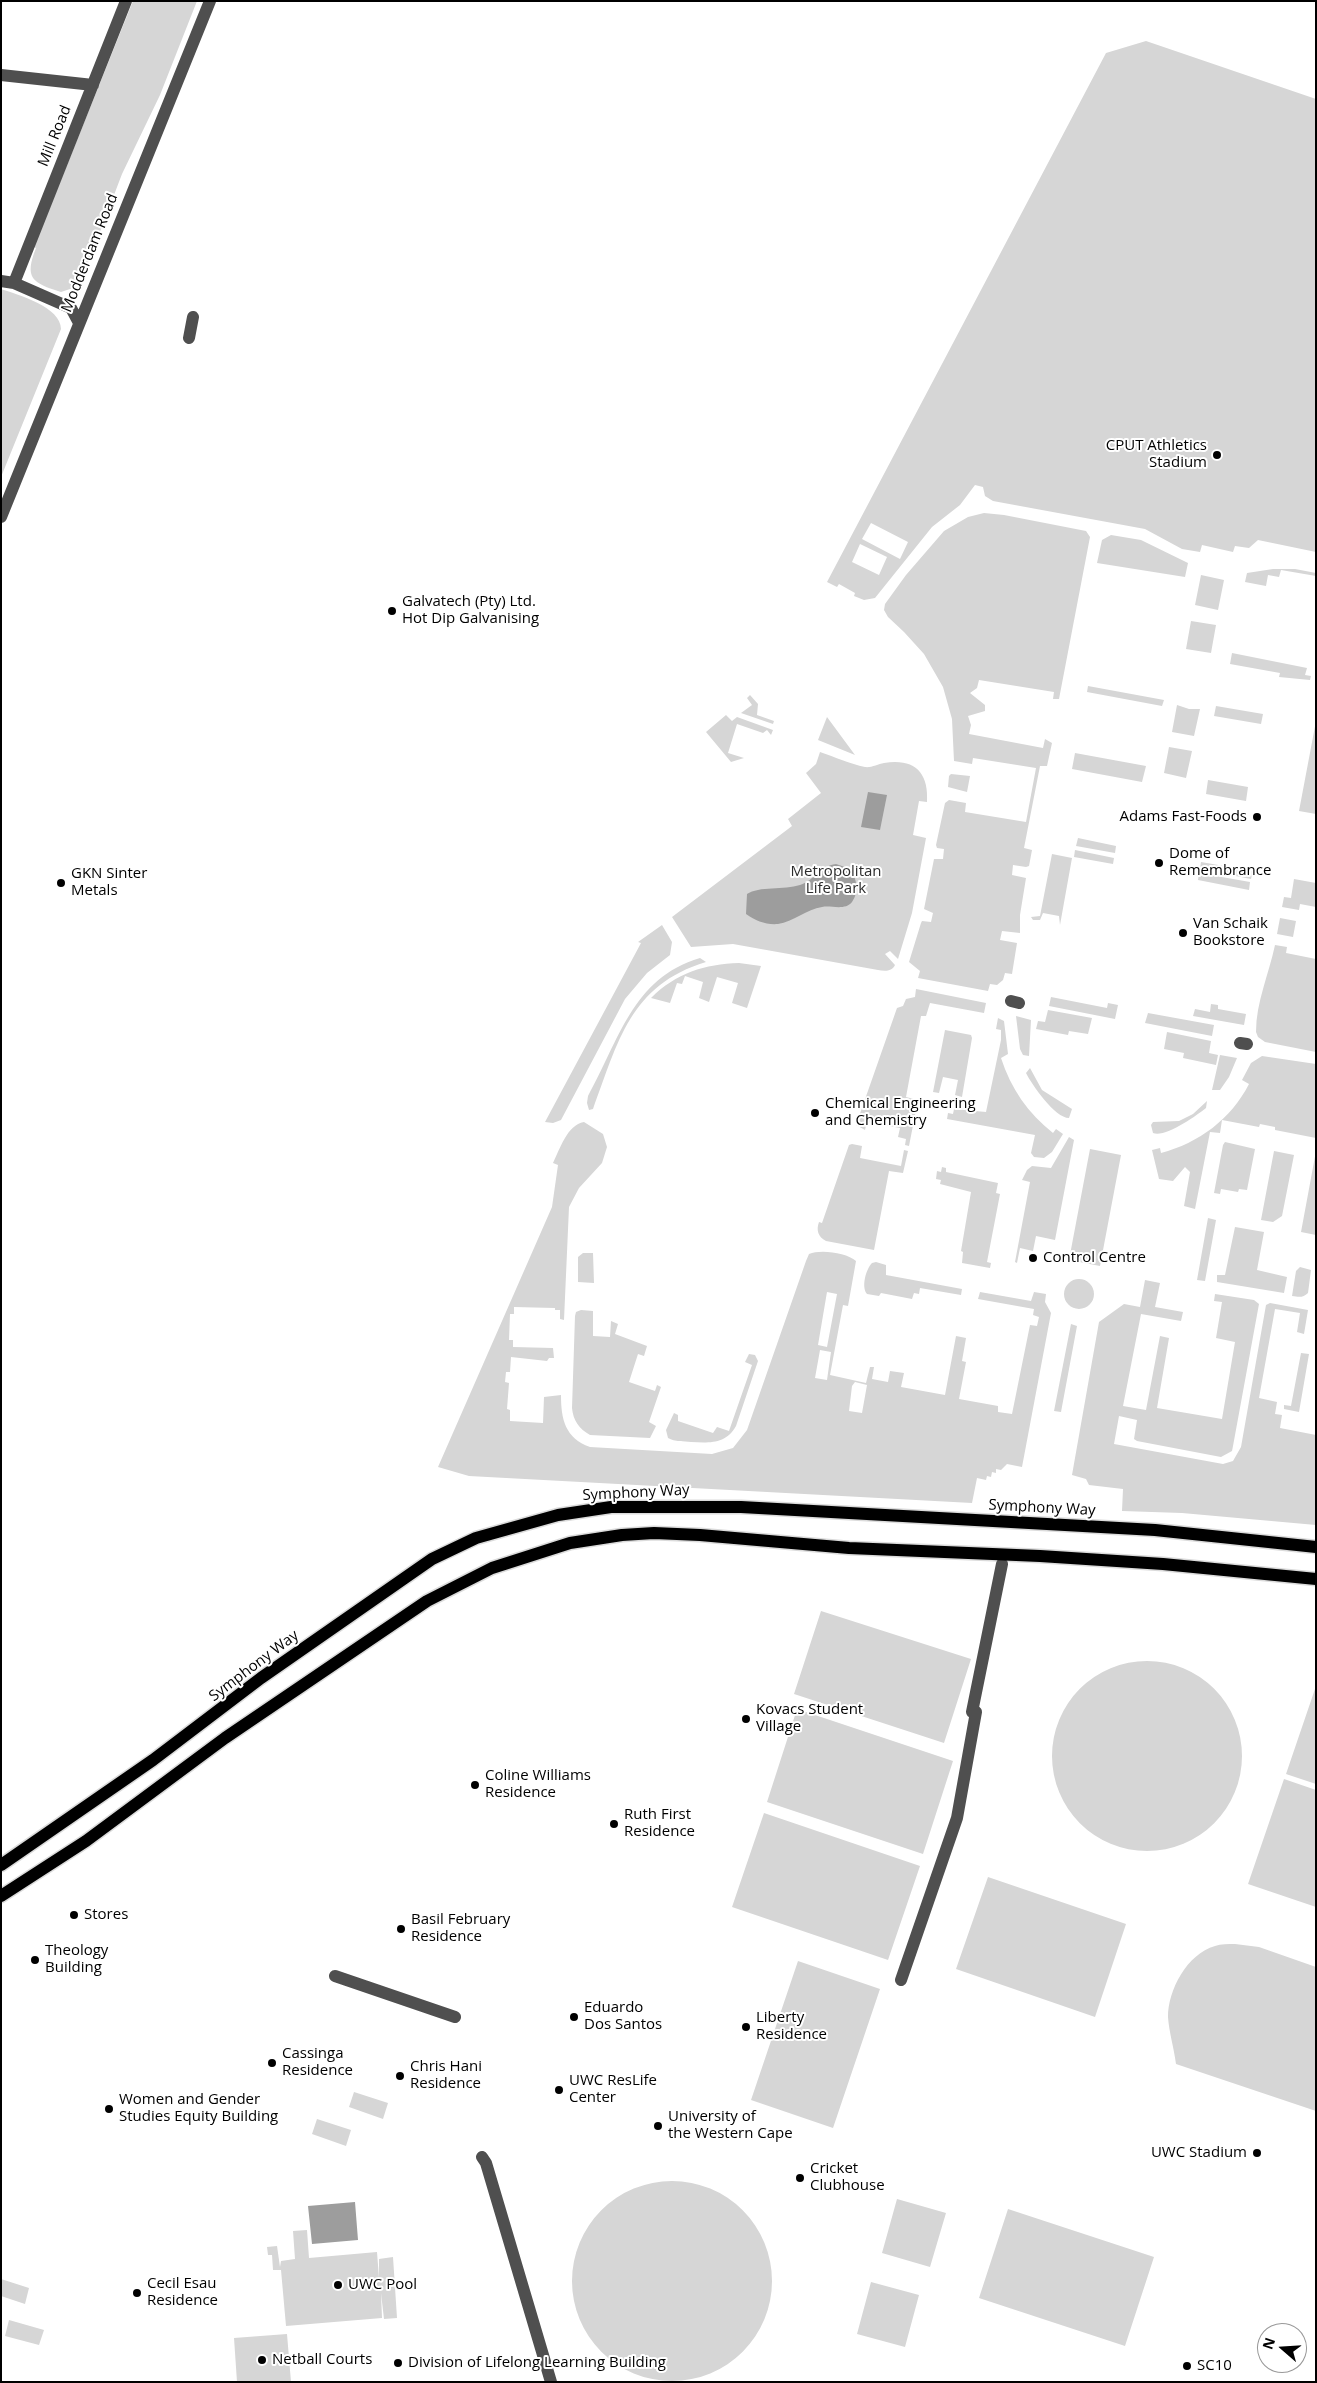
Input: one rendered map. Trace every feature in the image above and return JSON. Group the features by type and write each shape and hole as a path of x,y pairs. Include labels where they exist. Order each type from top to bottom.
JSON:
{"main road":[{"name":"Symphony Way","path":"1,1864 153,1760 262,1678 432,1559 476,1538 558,1515 611,1507 741,1507 1155,1530 1316,1547"},
{"path":"1,1896 102,1831 165,1781 427,1601 492,1568 570,1543 622,1535 700,1535 850,1548 1031,1555 1163,1564 1316,1579"}],"street":[{"name":"Mill Road","path":"8,282 126,1"},
{"name":"Modderdam Road","path":"1,517 210,1"},
{"path":"1,75 92,85"},
{"path":"8,282 71,308 79,323"},
{"path":"71,308 87,302"},
{"path":"189,338 193,317"},
{"path":"901,1980 957,1818 976,1712 972,1712 1002,1564"},
{"path":"335,1976 455,2018"},
{"path":"482,2156 486,2163 551,2382"}],"green space":[{"path":"133,1 197,1 160,95 122,174 85,271 73,288 61,292 43,286 33,278 31,266 36,248 34,247"},
{"path":"1146,41 1316,99 1316,552 1258,540 1249,548 1235,546 1233,552 1202,545 1200,552 1182,549 1145,529 993,501 985,496 983,487 975,485 960,505 932,527 875,598 864,600 854,596 855,593 839,584 837,587 827,582 1106,53","holes":["871,523 908,542 900,559 862,539","860,544 887,557 879,575 852,562"]},
{"path":"1,289 28,298 47,308 59,321 61,329 1,477"},
{"path":"984,513 1004,515 1086,531 1090,537 1059,699 1053,699 1054,692 979,680 977,688 970,693 985,705 985,711 968,716 971,725 969,734 1043,748 1045,739 1052,743 1047,766 1040,766 1024,848 1032,850 1029,866 1013,865 1012,875 1026,878 1020,915 1020,933 1002,931 1000,940 1017,943 1012,974 1005,973 1003,980 997,985 990,984 988,991 918,978 920,971 909,962 922,921 931,922 933,913 924,909 934,859 943,859 944,849 937,848 936,845 945,803 949,800 966,803 965,812 1026,822 1036,768 973,758 972,764 954,761 952,719 943,687 924,654 888,617 884,610 885,604 906,575 944,531 968,517"},
{"path":"1111,535 1141,540 1188,563 1185,577 1097,563 1102,540"},
{"path":"1273,569 1295,569 1316,573 1316,576 1281,570 1279,577 1268,575 1266,586 1245,582 1247,573"},
{"path":"1201,575 1224,580 1218,610 1195,605"},
{"path":"1191,621 1216,625 1211,653 1186,649"},
{"path":"1232,653 1307,668 1305,675 1311,676 1310,680 1279,677 1280,673 1230,664"},
{"path":"1088,686 1164,700 1162,706 1087,692"},
{"path":"750,695 758,704 757,715 774,721 773,724 741,713 752,705 747,698"},
{"path":"1177,705 1189,709 1200,709 1194,736 1172,732"},
{"path":"1216,706 1263,714 1261,724 1214,716"},
{"path":"726,715 732,721 737,717 773,730 771,735 767,730 763,733 737,724 728,753 744,758 731,762 706,732"},
{"path":"827,717 855,755 818,740"},
{"path":"1316,721 1316,814 1299,811"},
{"path":"1169,747 1192,751 1186,778 1164,773"},
{"name":"Metropolitan Life Park","path":"820,752 865,767 895,762 911,765 918,769 925,783 927,802 919,801 913,835 926,838 912,913 898,959 890,951 885,954 895,965 894,967 888,970 880,970 733,944 691,947 672,917 792,826 788,819 821,793 806,773 816,764"},
{"path":"1075,753 1146,766 1142,782 1072,769"},
{"path":"951,774 970,776 967,792 948,787"},
{"path":"1208,780 1248,787 1246,801 1206,794"},
{"path":"1078,838 1116,846 1115,853 1076,846"},
{"path":"1075,850 1114,858 1113,864 1074,857"},
{"path":"1052,854 1072,858 1060,925 1059,916 1043,913 1040,920 1033,920 1031,917 1040,916"},
{"path":"1201,862 1253,871 1251,879 1200,869"},
{"path":"1199,873 1250,882 1249,890 1198,880"},
{"path":"1294,879 1316,883 1316,907 1300,904 1299,910 1282,907 1284,897 1291,898"},
{"path":"1280,918 1296,921 1293,937 1277,934"},
{"path":"662,925 672,942 670,955 647,973 625,999 561,1120 553,1123 545,1122 641,943 638,942"},
{"path":"1275,945 1287,947 1286,953 1316,959 1316,1052 1265,1042 1258,1037 1256,1032 1260,999"},
{"path":"700,958 706,962 680,972 660,985 643,1001 630,1019 620,1039 593,1109 589,1110 588,1096 619,1033 643,996 658,980 677,967"},
{"path":"739,963 761,966 747,1008 732,1003 738,983 717,977 709,1002 699,998 703,982 685,976 682,984 677,983 670,1003 651,998 681,976 714,965"},
{"path":"916,989 986,1003 984,1013 930,1003 926,1016 921,1016 906,1097 918,1100 909,1146 905,1145 906,1139 898,1137 900,1128 867,1122 865,1130 856,1125 897,1008 903,1006 906,999 915,997"},
{"path":"1051,997 1107,1008 1108,1003 1118,1005 1115,1019 1049,1006"},
{"path":"1211,1004 1218,1005 1218,1009 1246,1014 1244,1025 1193,1016 1195,1009 1210,1012"},
{"path":"1048,1010 1092,1018 1088,1034 1069,1031 1068,1035 1036,1029 1038,1021 1045,1022"},
{"path":"1148,1013 1214,1025 1212,1036 1145,1023"},
{"path":"1016,1016 1031,1020 1029,1056 1023,1055 1020,1049"},
{"path":"998,1018 1004,1021 1008,1054 1001,1058 1015,1090 1028,1109 1044,1125 1053,1133 1056,1129 1063,1134 1052,1152 1044,1158 1034,1157 1031,1153 1035,1135 947,1119 948,1113 953,1114 954,1109 986,1112 1001,1040 1001,1030 996,1029"},
{"path":"945,1030 971,1035 972,1038 962,1097 955,1095 958,1080 943,1077 939,1093 933,1092"},
{"path":"1167,1032 1211,1041 1209,1053 1218,1055 1216,1065 1183,1058 1184,1053 1164,1049"},
{"path":"1220,1055 1237,1058 1229,1077 1220,1090 1212,1090"},
{"path":"1262,1056 1316,1064 1316,1138 1275,1130 1275,1127 1260,1124 1259,1127 1222,1120 1220,1133 1210,1132 1195,1209 1184,1206 1190,1172 1185,1167 1173,1181 1159,1179 1152,1150 1160,1148 1161,1153 1175,1149 1201,1136 1223,1119 1242,1097 1249,1084 1242,1080 1251,1063"},
{"path":"1030,1068 1042,1090 1072,1109 1069,1118 1057,1113 1039,1093 1026,1073"},
{"path":"1207,1101 1206,1108 1180,1125 1165,1132 1153,1133 1151,1125 1153,1122 1179,1121 1193,1114"},
{"path":"584,1122 603,1134 607,1147 602,1163 579,1188 569,1207 564,1320 560,1319 560,1310 555,1310 555,1308 514,1307 514,1314 510,1314 509,1340 513,1340 513,1347 553,1348 554,1358 549,1358 547,1361 511,1357 510,1372 506,1372 505,1382 509,1383 507,1409 510,1410 510,1421 543,1423 544,1397 561,1395 562,1412 566,1427 575,1438 590,1447 712,1454 733,1448 747,1430 809,1254 827,1252 847,1256 856,1261 848,1306 843,1305 830,1375 866,1383 870,1367 874,1367 872,1379 888,1382 890,1371 904,1373 901,1387 945,1395 956,1336 966,1338 962,1361 966,1362 959,1399 998,1406 998,1412 1012,1414 1030,1325 1037,1326 1039,1317 1033,1315 1034,1309 978,1299 980,1292 1031,1301 1034,1292 1046,1294 1045,1302 1051,1313 1022,1467 1007,1464 1001,1470 996,1469 996,1473 992,1472 991,1477 987,1476 986,1480 977,1478 972,1503 469,1476 438,1467 552,1207 558,1165 553,1163 565,1138 578,1124","holes":["827,1292 837,1294 827,1347 818,1345","820,1350 831,1352 827,1380 815,1378","855,1382 867,1385 862,1413 849,1411 852,1386"]},
{"path":"1069,1137 1074,1140 1055,1240 1036,1236 1033,1251 1020,1248 1017,1263 1015,1262 1030,1182 1022,1180 1027,1170 1032,1166 1051,1168"},
{"path":"1225,1142 1255,1149 1247,1190 1239,1189 1238,1192 1221,1189 1220,1194 1214,1193"},
{"path":"849,1145 862,1146 860,1158 901,1166 904,1150 908,1151 903,1173 889,1171 874,1250 826,1241 819,1235 819,1222 822,1223"},
{"path":"1090,1149 1121,1155 1100,1266 1069,1260"},
{"path":"1274,1151 1294,1155 1282,1216 1273,1222 1261,1220"},
{"path":"1316,1151 1316,1235 1301,1232"},
{"path":"942,1167 946,1168 946,1172 998,1183 996,1193 1000,1194 987,1262 991,1263 990,1268 962,1263 963,1252 961,1251 971,1192 940,1184 941,1180 936,1179 937,1171 941,1172"},
{"path":"1208,1218 1216,1220 1205,1281 1197,1280"},
{"path":"1235,1227 1264,1232 1257,1270 1287,1277 1284,1293 1217,1282 1217,1275 1225,1275"},
{"path":"583,1253 593,1253 594,1283 578,1282 578,1257"},
{"path":"876,1262 886,1265 886,1275 962,1289 961,1295 920,1288 919,1294 914,1293 912,1299 881,1293 879,1296 867,1294 864,1287 866,1274 872,1263"},
{"path":"1300,1267 1311,1270 1308,1293 1299,1297 1292,1296 1296,1271"},
{"path":"1079,1279 1090,1283 1094,1294 1090,1305 1079,1309 1068,1305 1064,1294 1068,1283"},
{"path":"1145,1280 1160,1283 1155,1307 1183,1312 1181,1321 1141,1314 1123,1406 1146,1410 1160,1336 1169,1338 1157,1408 1222,1419 1235,1342 1216,1338 1222,1302 1214,1301 1215,1294 1254,1300 1259,1304 1233,1446 1232,1451 1221,1457 1137,1441 1134,1439 1137,1420 1119,1416 1114,1444 1223,1464 1233,1461 1241,1447 1266,1305 1270,1303 1308,1310 1304,1334 1297,1332 1300,1313 1275,1309 1259,1398 1277,1402 1275,1414 1282,1415 1280,1428 1316,1435 1316,1525 1182,1513 1122,1511 1123,1489 1089,1485 1086,1479 1072,1475 1099,1322 1124,1304 1140,1307"},
{"path":"581,1310 593,1311 593,1336 610,1337 611,1321 618,1324 615,1334 647,1346 644,1356 638,1354 629,1382 655,1391 657,1385 661,1387 649,1422 656,1426 650,1438 590,1435 575,1420 572,1408 575,1316 576,1312"},
{"path":"1071,1324 1077,1326 1061,1412 1054,1411"},
{"path":"1301,1353 1309,1354 1299,1412 1284,1409 1284,1405 1291,1406"},
{"path":"749,1354 755,1355 758,1361 736,1426 732,1432 722,1439 711,1442 680,1441 668,1438 666,1430 674,1413 678,1415 678,1421 713,1433 717,1427 729,1431 752,1365 745,1362"},
{"path":"821,1611 971,1659 944,1743 794,1694"},
{"path":"1147,1661 1183,1668 1200,1677 1214,1689 1226,1703 1235,1720 1242,1756 1235,1792 1226,1809 1214,1823 1200,1835 1183,1844 1147,1851 1111,1844 1094,1835 1080,1823 1068,1809 1059,1792 1052,1756 1059,1720 1068,1703 1080,1689 1094,1677 1111,1668"},
{"path":"1316,1686 1316,1784 1286,1774"},
{"path":"797,1709 953,1761 923,1854 767,1802"},
{"path":"1284,1779 1316,1790 1316,1907 1248,1884"},
{"path":"764,1813 920,1866 888,1960 732,1907"},
{"path":"988,1877 1126,1924 1095,2017 956,1969"},
{"path":"1235,1944 1259,1947 1316,1967 1316,2111 1176,2064 1168,2017 1171,1996 1175,1985 1188,1965 1205,1950 1220,1945"},
{"path":"798,1961 880,1989 833,2128 751,2100"},
{"path":"354,2092 388,2103 383,2119 349,2107"},
{"path":"317,2119 351,2130 346,2146 312,2134"},
{"path":"662,2181 682,2181 701,2185 719,2192 736,2203 750,2217 765,2243 772,2271 768,2310 761,2328 750,2345 736,2359 719,2370 701,2377 682,2381 662,2381 643,2377 625,2370 608,2359 594,2345 583,2328 576,2310 572,2291 572,2271 576,2252 583,2234 594,2217 608,2203 625,2192 643,2185"},
{"path":"897,2199 946,2213 930,2267 882,2253"},
{"path":"1008,2209 1154,2257 1125,2346 979,2298"},
{"name":"UWC Pool","path":"307,2230 309,2258 377,2252 379,2278 379,2259 393,2257 397,2318 384,2319 381,2293 382,2318 286,2326 281,2270 273,2270 272,2255 268,2255 267,2247 277,2246 280,2267 281,2261 295,2259 293,2231"},
{"path":"1,2279 29,2288 25,2304 1,2296"},
{"path":"871,2282 919,2295 905,2347 857,2334"},
{"path":"9,2320 44,2330 39,2345 5,2336"},
{"name":"Netball Courts","path":"287,2334 291,2382 237,2382 234,2338"}],"shaded area":[{"path":"868,792 887,795 880,830 861,827"},
{"path":"836,864 851,869 854,877 856,894 849,905 816,908 789,921 778,924 761,922 746,914 747,894 758,890 800,885 810,880 826,867"},
{"path":"355,2202 358,2240 312,2244 308,2206"}],"place":[{"name":"CPUT Athletics Stadium","path":"1217,455"},
{"name":"Galvatech (Pty) Ltd. Hot Dip Galvanising","path":"392,611"},
{"name":"Adams Fast-Foods","path":"1257,817"},
{"name":"Dome of Remembrance","path":"1159,863"},
{"name":"GKN Sinter Metals","path":"61,883"},
{"name":"Van Schaik Bookstore","path":"1183,933"},
{"name":"Chemical Engineering and Chemistry","path":"815,1113"},
{"name":"Control Centre","path":"1033,1258"},
{"name":"Kovacs Student Village","path":"746,1719"},
{"name":"Coline Williams Residence","path":"475,1785"},
{"name":"Ruth First Residence","path":"614,1824"},
{"name":"Stores","path":"74,1915"},
{"name":"Basil February Residence","path":"401,1929"},
{"name":"Theology Building","path":"35,1960"},
{"name":"Eduardo Dos Santos","path":"574,2017"},
{"name":"Liberty Residence","path":"746,2027"},
{"name":"Cassinga Residence","path":"272,2063"},
{"name":"Chris Hani Residence","path":"400,2076"},
{"name":"UWC ResLife Center","path":"559,2090"},
{"name":"Women and Gender Studies Equity Building","path":"109,2109"},
{"name":"University of the Western Cape","path":"658,2126"},
{"name":"UWC Stadium","path":"1257,2153"},
{"name":"Cricket Clubhouse","path":"800,2178"},
{"name":"UWC Pool","path":"338,2285"},
{"name":"Cecil Esau Residence","path":"137,2293"},
{"name":"Netball Courts","path":"262,2360"},
{"name":"Division of Lifelong Learning Building","path":"398,2363"},
{"name":"SC10","path":"1187,2366"}]}
